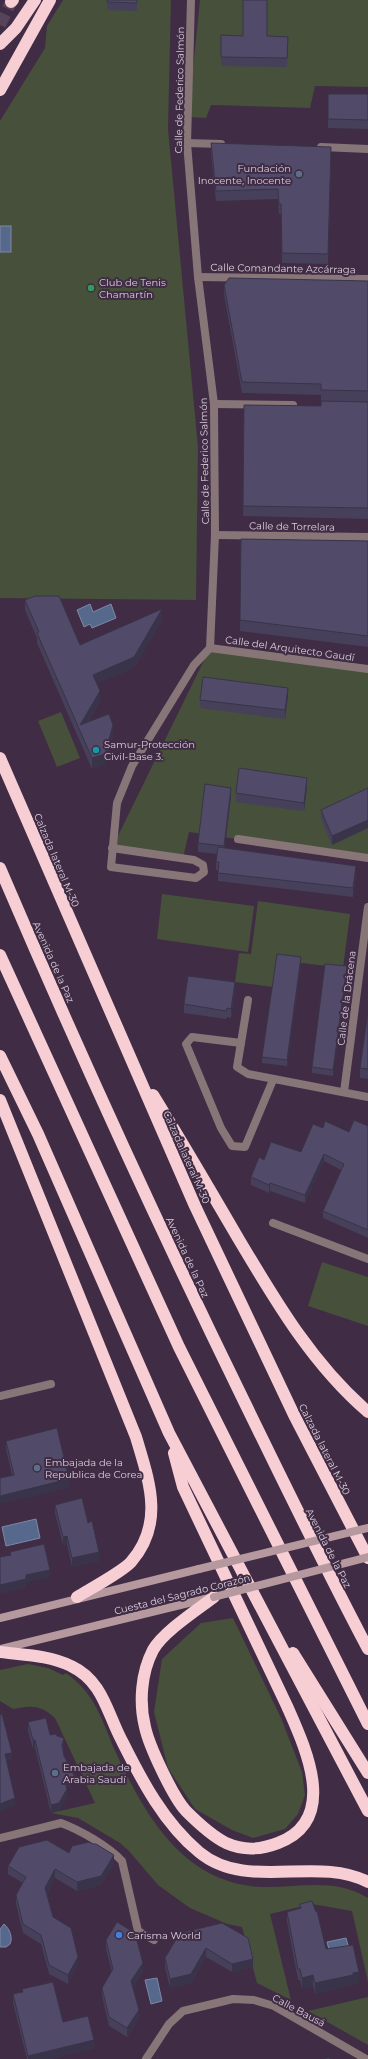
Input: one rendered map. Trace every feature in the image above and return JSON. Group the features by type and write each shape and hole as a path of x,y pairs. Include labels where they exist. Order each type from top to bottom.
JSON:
{"highway":[{"path":"0,44 16,28 35,0"},
{"path":"0,90 50,0"},
{"name":"Calzada lateral M-30","path":"0,758 195,1206 290,1408 368,1557"},
{"name":"Avenida de la Paz","path":"0,868 132,1166 207,1327 327,1572 368,1649"},
{"path":"0,955 179,1347 368,1724"},
{"path":"125,1047 282,1312 328,1372 355,1401 368,1412"},
{"path":"0,1056 41,1141 169,1433 368,1811"},
{"path":"0,1100 136,1437 150,1485 152,1510 149,1530 130,1563 77,1598"},
{"path":"169,1433 183,1487 287,1706 303,1743 311,1770 313,1795 310,1812 303,1825 290,1839 268,1847 253,1849 238,1848 224,1842 185,1810 159,1764 145,1728 142,1689 153,1649 174,1627 214,1596"},
{"path":"241,1571 368,1773"},
{"path":"0,1652 54,1659 72,1666 99,1689 121,1740 154,1799 176,1830 200,1853 219,1864 244,1870 336,1872 360,1878 368,1882"}],"main road":[{"name":"Cuesta del Sagrado Corazón","path":"0,1618 368,1528"},
{"name":"Cuesta del Sagrado Corazón","path":"0,1649 368,1557"}],"street":[{"name":"Calle de Federico Salmón","path":"191,0 187,143 198,277 214,404 215,535 210,648"},
{"path":"187,143 229,145"},
{"path":"314,147 368,149"},
{"name":"Calle Comandante Azcárraga","path":"198,277 368,279"},
{"path":"214,404 300,406"},
{"name":"Calle de Torrelara","path":"215,535 368,537"},
{"path":"112,848 194,860 203,865 204,872 196,878 111,868 112,848 117,804 132,766 194,665 210,648"},
{"name":"Calle del Arquitecto Gaudí","path":"210,648 368,669"},
{"path":"238,839 368,858"},
{"name":"Calle de la Drácena","path":"344,1092 368,907"},
{"path":"248,1000 238,1067 248,1074 273,1080 368,1097"},
{"path":"241,1043 192,1037 186,1044 222,1128 232,1146 245,1147 273,1080"},
{"path":"273,1223 368,1259"},
{"path":"0,1396 51,1384"},
{"path":"0,1838 61,1823 71,1827 115,1853 122,1861 138,1931 154,1940"},
{"name":"Calle Bausá","path":"146,2059 169,2024 183,2011 233,1999 254,2000 274,2006 366,2059"}],"green space":[{"name":"Club de Tenis Chamartín","path":"63,0 171,0 168,129 198,447 196,600 0,598 0,121 45,48 47,26"},
{"path":"200,0 368,0 368,87 315,86 310,108 211,105 206,118 188,117"},
{"path":"210,648 368,669 368,858 189,832 183,858 112,848"},
{"path":"61,712 80,758 57,767 38,721"},
{"path":"162,894 254,906 248,952 157,939"},
{"path":"258,901 350,914 343,968 277,960 273,987 235,982 239,953 251,954"},
{"path":"322,1262 368,1277 368,1326 308,1306"},
{"path":"233,1618 281,1718 302,1772 305,1795 298,1814 285,1829 253,1838 232,1830 195,1809 168,1768 154,1712 162,1659 201,1623"},
{"path":"28,1664 48,1668 63,1675 66,1673 84,1690 97,1709 122,1766 144,1806 170,1842 198,1866 218,1877 239,1884 262,1887 329,1886 355,1892 368,1898 368,1982 352,1911 312,1904 270,1914 291,2000 257,1983 242,1927 227,1924 190,1908 158,1885 129,1851 120,1843 78,1818 51,1813 95,1803 55,1718 40,1708 25,1707 13,1709 0,1701 0,1670"},
{"path":"368,1997 368,2045 308,2011"}],"water":[{"path":"0,226 11,226 11,252 0,252"},
{"path":"90,604 93,612 111,604 116,618 92,628 90,624 84,627 77,610"},
{"path":"36,1519 40,1538 6,1546 2,1527"},
{"path":"4,1924 8,1928 11,1942 6,1947 0,1947 0,1929"},
{"path":"346,1938 349,1949 330,1953 327,1942"},
{"path":"157,1978 162,2001 151,2004 145,1980"}],"building":[{"path":"107,0 137,0 137,3 107,2"},
{"path":"243,0 267,0 267,36 288,37 287,58 221,57 221,35 243,36"},
{"path":"328,94 368,94 368,120 328,119"},
{"path":"211,143 331,147 328,254 282,253 281,204 279,204 278,189 216,191"},
{"path":"229,278 368,281 368,391 321,390 321,384 242,382 224,285"},
{"path":"321,401 368,402 368,508 243,506 244,405 321,406"},
{"path":"241,539 368,541 368,636 240,620"},
{"path":"35,596 59,596 80,645 162,609 134,657 93,675 100,691 80,725 109,714 113,725 105,754 92,758 37,633 39,632 25,600"},
{"path":"203,677 288,688 285,710 200,700"},
{"path":"239,768 307,778 304,803 236,793"},
{"path":"205,784 231,788 224,846 198,843"},
{"path":"368,788 368,820 332,836 321,810"},
{"path":"218,847 356,866 353,888 218,873 219,862 216,862"},
{"path":"277,954 301,957 287,1060 262,1057"},
{"path":"325,964 347,966 333,1070 312,1067"},
{"path":"188,976 235,982 231,1009 227,1008 226,1011 184,1004"},
{"path":"368,1012 368,1069 360,1068"},
{"path":"354,1120 368,1126 368,1230 323,1211 344,1164 324,1154 305,1195 270,1183 269,1185 251,1177 259,1157 264,1160 271,1142 301,1152 313,1124 323,1128 325,1121 349,1132"},
{"name":"Embajada de la Republica de Corea","path":"57,1428 69,1479 0,1496 0,1478 14,1475 6,1441"},
{"path":"82,1498 88,1523 92,1521 99,1552 72,1558 67,1536 63,1537 55,1505"},
{"path":"44,1544 50,1570 26,1575 26,1579 0,1585 0,1557 11,1555 10,1552"},
{"path":"2,1714 12,1753 5,1754 15,1798 0,1804 0,1715"},
{"name":"Embajada de Arabia Saudí","path":"46,1718 50,1735 56,1734 57,1736 64,1738 62,1745 64,1756 75,1777 64,1779 67,1789 59,1803 51,1805 35,1740 33,1740 28,1722"},
{"path":"47,1840 69,1853 72,1846 89,1842 96,1844 114,1855 101,1876 77,1882 55,1869 45,1888 53,1917 71,1928 78,1957 68,1975 49,1965 41,1935 23,1924 16,1895 26,1877 8,1866 19,1847"},
{"path":"312,1901 316,1912 317,1911 326,1949 353,1945 359,1972 353,1973 353,1975 315,1983 313,1975 302,1978 300,1969 298,1969 287,1912 301,1908 300,1904"},
{"path":"117,1922 135,1933 143,1963 131,1981 139,2010 127,2028 109,2017 102,1988 113,1969 106,1940"},
{"path":"222,1923 248,1938 253,1959 232,1964 206,1948 191,1974 170,1979 165,1958 180,1933"},
{"path":"53,1982 63,2022 88,2016 94,2040 28,2056 13,1994 23,1992 22,1989"}],"tunnel":[{"path":"0,25 11,2"}],"place":[{"name":"Fundación Inocente, Inocente","path":"299,174"},
{"name":"Club de Tenis Chamartín","path":"91,288"},
{"name":"Samur-Protección Civil-Base 3.","path":"96,750"},
{"name":"Embajada de la Republica de Corea","path":"37,1468"},
{"name":"Embajada de Arabia Saudí","path":"55,1773"},
{"name":"Carisma World","path":"119,1935"}]}
